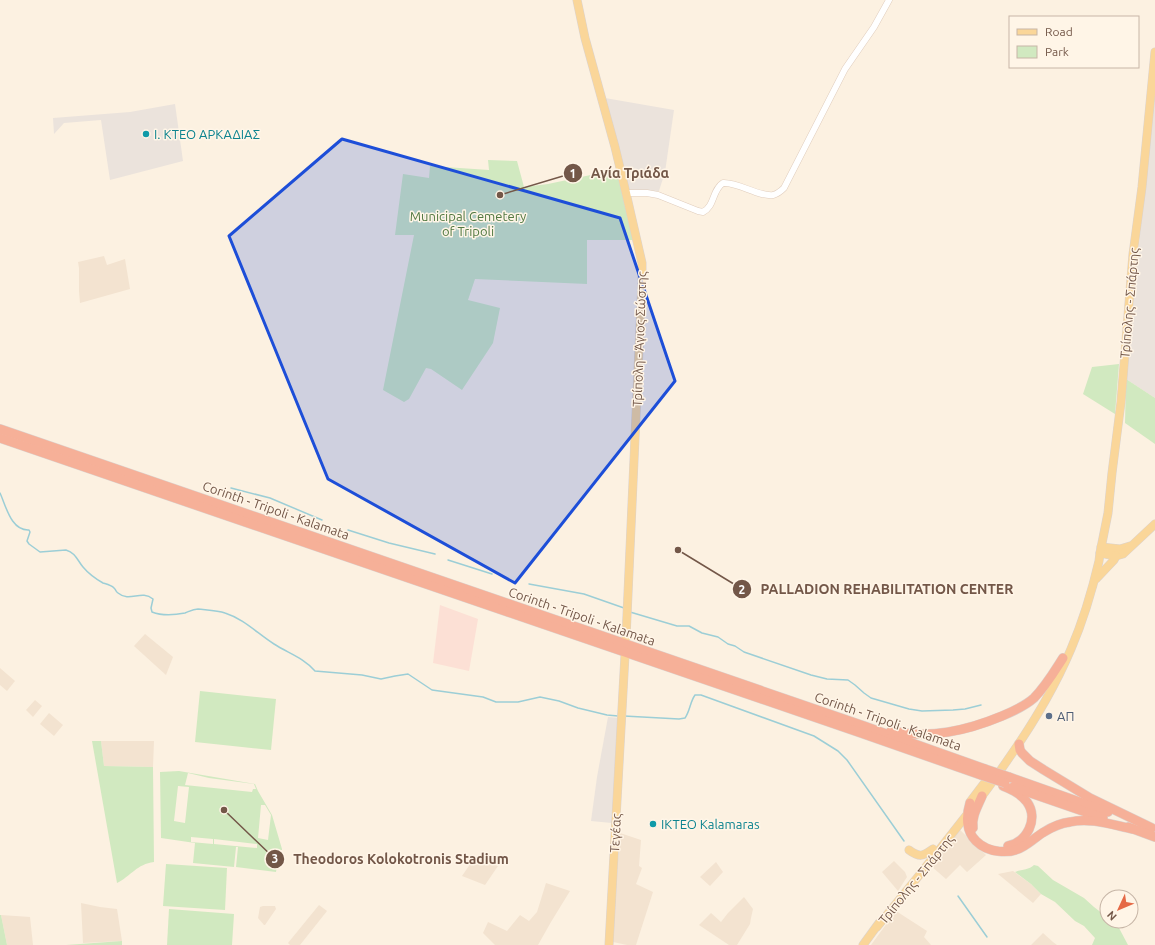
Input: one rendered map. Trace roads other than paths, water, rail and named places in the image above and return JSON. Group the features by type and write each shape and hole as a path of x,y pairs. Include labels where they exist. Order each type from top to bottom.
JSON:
{"highway":[{"name":"Corinth - Tripoli - Kalamata","path":"0,429 22,441 861,733 983,772 993,779 1154,831"},
{"name":"Corinth - Tripoli - Kalamata","path":"0,438 22,441"},
{"name":"Corinth - Tripoli - Kalamata","path":"51,451 864,726 1005,782 1133,829 1154,831"},
{"path":"864,726 919,735 949,733 977,726 1012,712 1028,703 1040,692 1063,658"},
{"path":"1019,744 1020,750 1026,757 1044,770 1090,798 1154,831"},
{"path":"982,796 974,814 972,824 976,834 989,844 997,846 1005,847 1018,842 1027,834 1032,816 1030,807 1024,798 1005,782"},
{"path":"970,804 967,815 968,825 974,839 985,847 998,851 1009,852 1018,850 1044,832 1056,826 1079,820 1093,821 1133,829"}],"main road":[{"name":"Τρίπολη - Άγιος Σώστης","path":"577,0 585,38 615,147 641,259 642,277 626,638"},
{"name":"Τρίπολης - Σπάρτης","path":"876,927 982,796 1019,744 1041,708 1065,663 1082,619 1099,561 1109,506 1121,402 1133,254 1142,187 1155,52"},
{"path":"1100,550 1114,552 1124,549 1132,545 1155,524"},
{"name":"Τρίπολης - Σπάρτης","path":"876,927 934,849 970,804 1027,723 1053,679 1075,630 1100,550"},
{"path":"1094,581 1114,560 1114,552"},
{"name":"Τεγέας","path":"609,945 625,655"},
{"path":"909,850 919,856 925,855 934,849"},
{"path":"863,945 876,927"}],"street":[{"path":"626,193 647,193 658,195 703,212 710,207 716,188 722,183 731,184 768,195 774,195 780,192 784,188 845,69 874,27 889,0"}],"waterway":[{"path":"231,488 270,498 322,520"},
{"path":"0,493 13,522 23,529 29,530 30,532 27,541 40,552 69,551 90,574 103,583 113,587 122,596 149,596 153,599 151,608 152,612 164,615 173,615 198,609 219,611 232,616 245,623 274,644 301,659 315,671 362,675 381,679 408,674 432,690 483,697 496,702 518,702 540,697 559,701 578,708 618,716"},
{"path":"348,530 389,543 435,554"},
{"path":"448,560 492,574"},
{"path":"529,584 584,594 624,608"},
{"path":"630,612 677,626 689,626 702,633 718,637 744,652 811,675 827,679 848,680 871,698 909,709 922,711 953,710 981,705"},
{"path":"624,716 685,718 695,695 701,695 814,736 838,751 847,760 904,841"},
{"path":"958,896 987,937"}],"place":[{"name":"Ι. ΚΤΕΟ ΑΡΚΑΔΙΑΣ","path":"146,134"},
{"name":"Αγία Τριάδα","path":"500,195"},
{"name":"PALLADION REHABILITATION CENTER","path":"678,550"},
{"name":"ΑΠ","path":"1049,716"},
{"name":"Theodoros Kolokotronis Stadium","path":"224,810"},
{"name":"IKTEO Kalamaras","path":"653,824"}],"park label":[{"name":"Municipal Cemetery of Tripoli","path":"468,224"}]}
